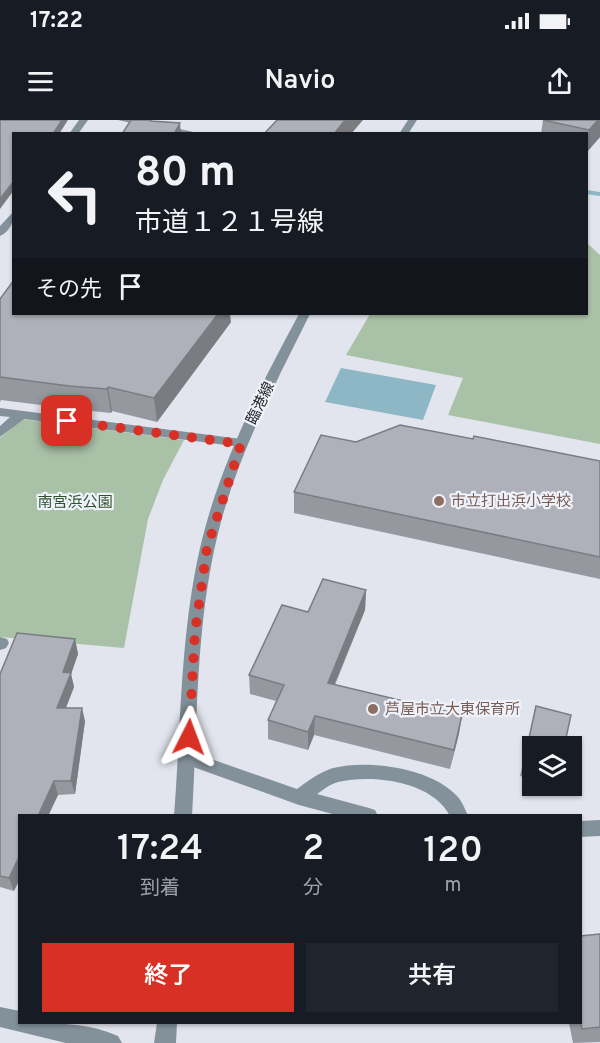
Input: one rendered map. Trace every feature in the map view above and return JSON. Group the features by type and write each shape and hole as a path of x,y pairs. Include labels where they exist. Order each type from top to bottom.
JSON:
{"street":[{"path":"122,120 196,130"},
{"path":"0,233 8,216"},
{"name":"臨港線","path":"183,814 195,632 207,548 241,444 304,315"},
{"path":"0,412 241,444"},
{"path":"0,433 21,415"},
{"path":"188,758 299,796 362,814"},
{"path":"299,796 333,776 361,772 399,775 434,788 456,804 458,814"},
{"path":"582,829 600,828"},
{"path":"0,1017 18,1022"},
{"path":"29,1024 111,1043"},
{"path":"165,1043 167,1024"}],"green space":[{"path":"588,244 600,255 600,444 448,415 463,378 346,355 369,315 588,315"},
{"name":"南宮浜公園","path":"22,419 184,440 163,480 148,519 124,648 0,637 0,438"}],"water":[{"path":"341,368 436,385 423,420 325,402"}],"building":[{"path":"0,120 62,120 54,132 12,132 12,183 0,199"},
{"path":"131,120 180,123 175,132 123,132"},
{"path":"277,120 345,120 336,132 266,132"},
{"path":"543,120 598,120 589,130"},
{"path":"12,283 12,315 217,315 154,398 108,387 107,389 69,386 0,377 0,299"},
{"path":"400,425 473,439 474,436 600,461 600,557 294,492 321,435 356,442"},
{"path":"323,579 366,590 328,683 462,715 454,750 315,716 308,732 268,720 284,685 249,675 282,605 308,612"},
{"path":"17,633 75,639 63,672 71,673 57,708 82,708 71,781 54,781 39,814 18,814 18,859 9,878 0,876 0,674"},
{"path":"536,706 571,715 566,736 529,736"},
{"path":"600,934 600,1027 582,1029 581,1024 582,936"}],"waterway":[{"path":"588,192 600,194"}],"place":[{"name":"市立打出浜小学校","path":"439,501"},
{"name":"芦屋市立大東保育所","path":"373,709"}],"route":[{"path":"67,421 241,444 207,548 195,632 189,737"}]}
